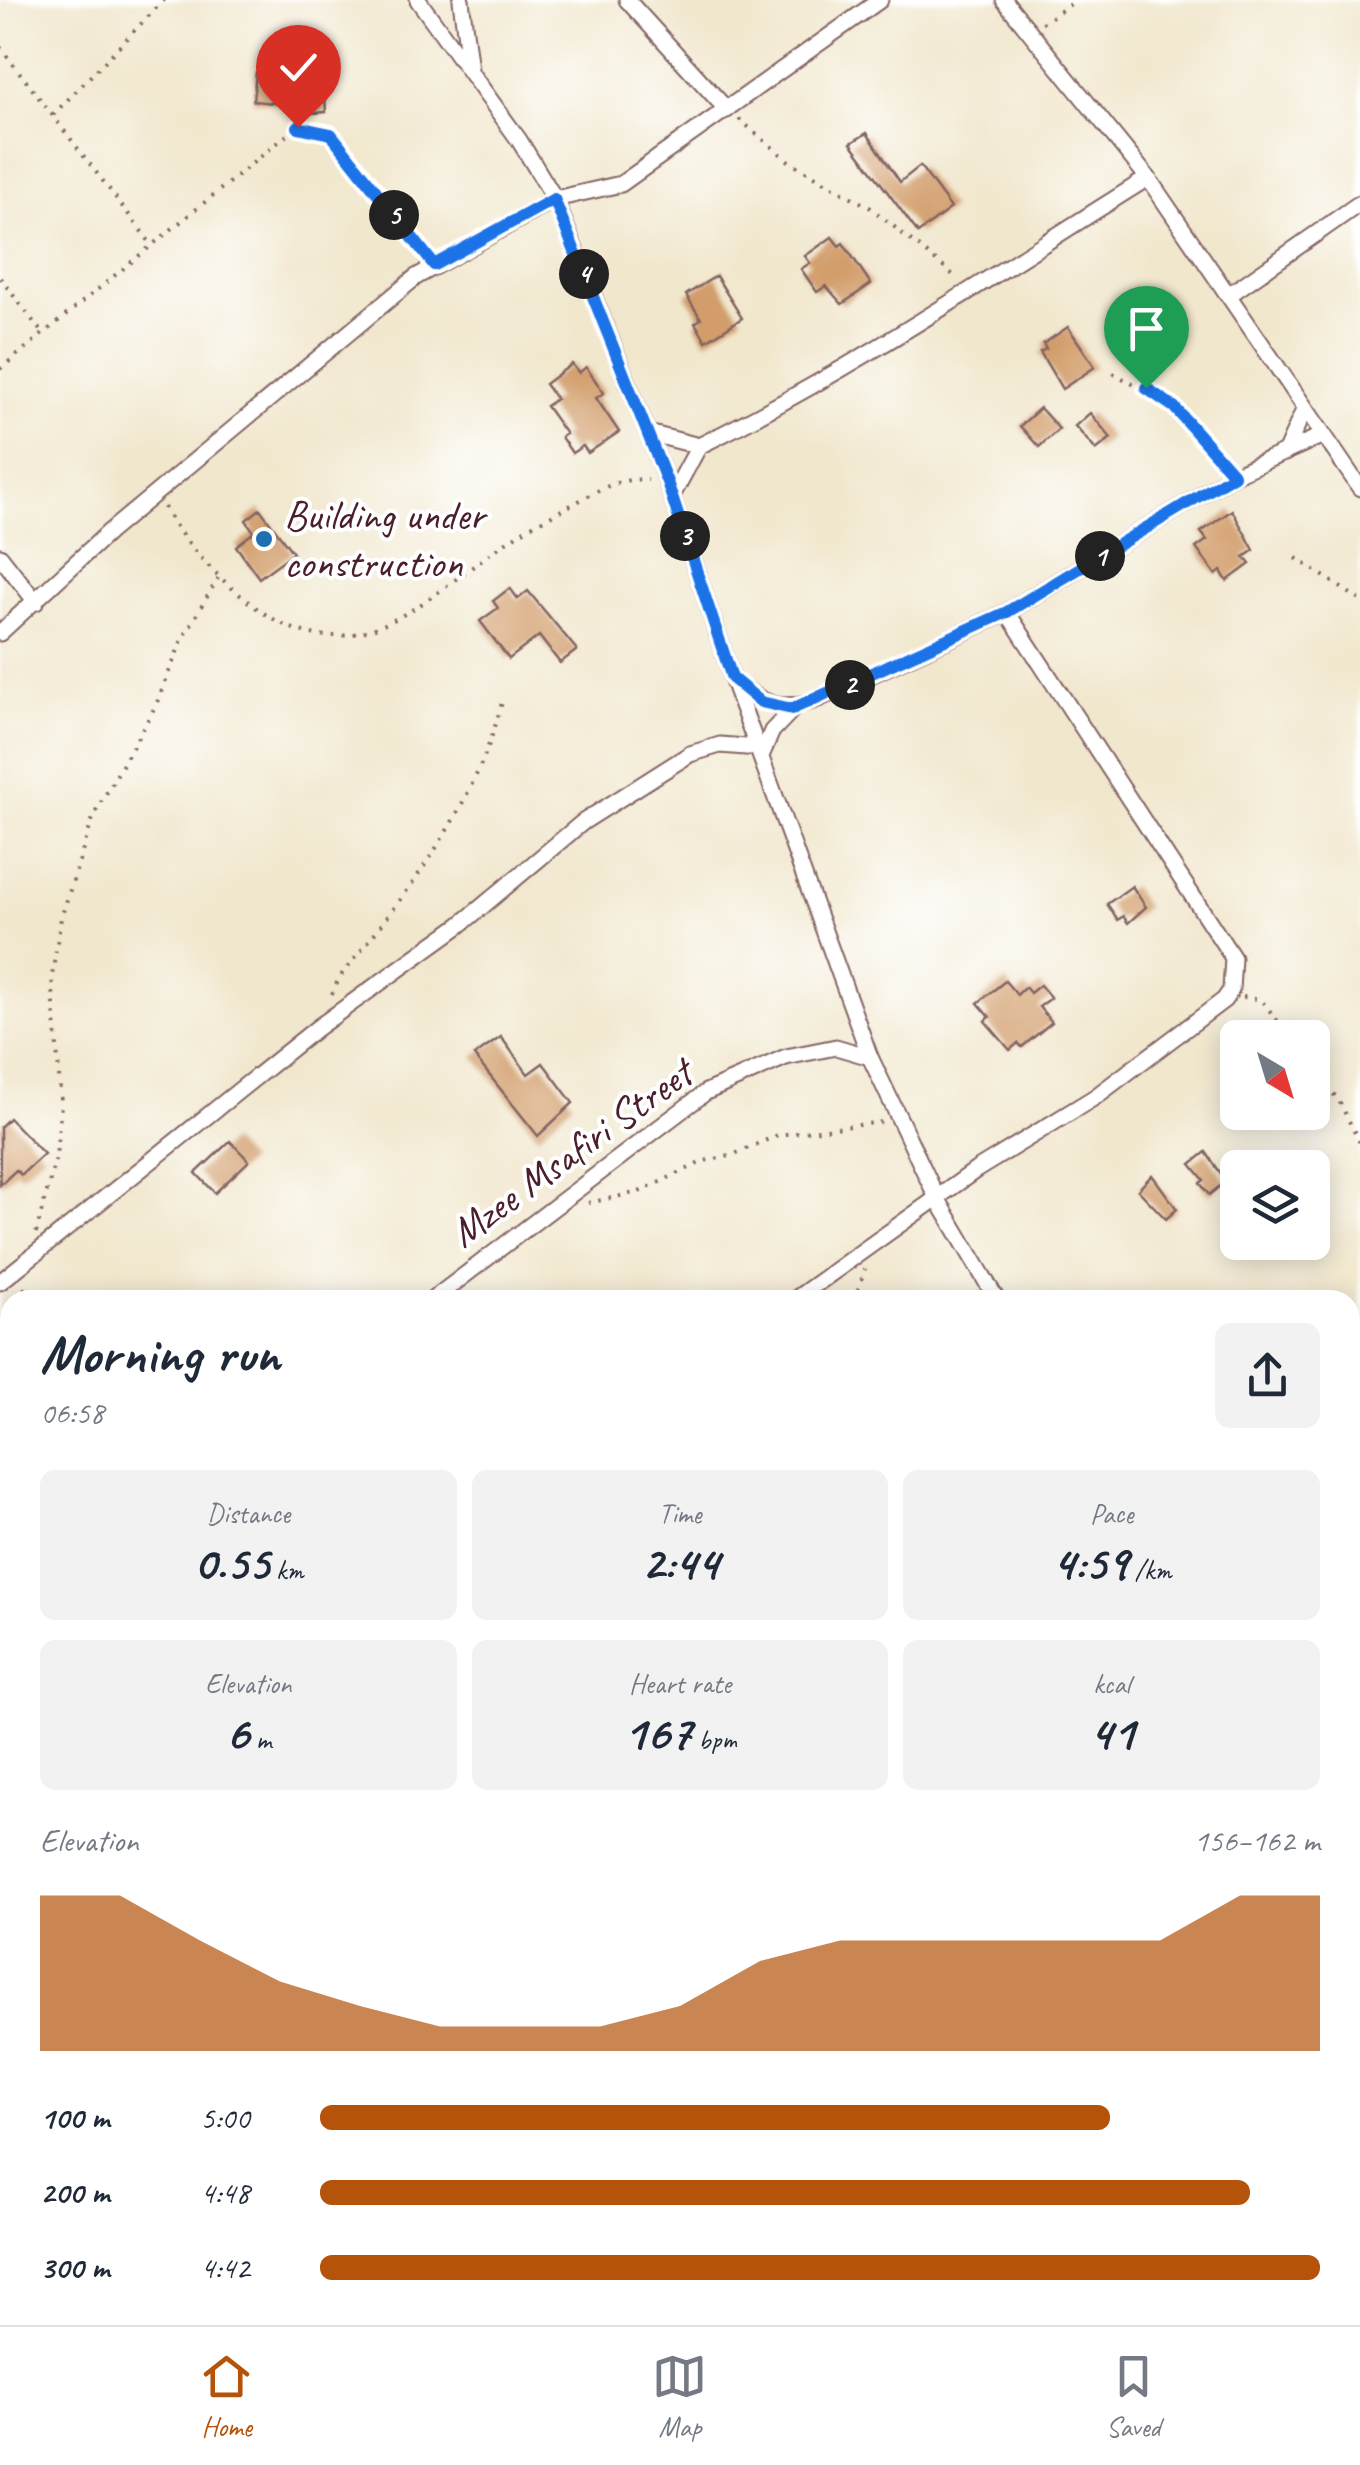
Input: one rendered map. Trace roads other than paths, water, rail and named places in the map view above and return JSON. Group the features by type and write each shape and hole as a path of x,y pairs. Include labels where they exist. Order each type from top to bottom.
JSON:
{"street":[{"path":"418,0 554,199 670,489 732,678 870,1057 937,1198 991,1290"},
{"path":"461,0 471,73"},
{"path":"627,0 727,110"},
{"path":"0,633 110,532 434,265 554,199 621,184 880,0"},
{"path":"1004,0 1148,178 1360,488"},
{"path":"670,489 699,446 811,388 1148,178"},
{"path":"1229,296 1360,203"},
{"path":"1285,452 1304,410"},
{"path":"648,433 699,446"},
{"path":"760,752 792,709 1007,612 1234,475 1321,436"},
{"path":"0,556 36,602"},
{"path":"809,1290 937,1198 1095,1097 1224,1000 1231,990 1233,958 1007,612"},
{"path":"732,678 761,702 792,709"},
{"path":"0,1282 317,1028 460,925 596,813 690,754 720,744 760,752"},
{"name":"Mzee Msafiri Street","path":"445,1290 706,1092 786,1056 836,1047 870,1057"}],"place":[{"name":"Building under construction","path":"264,539"}]}
